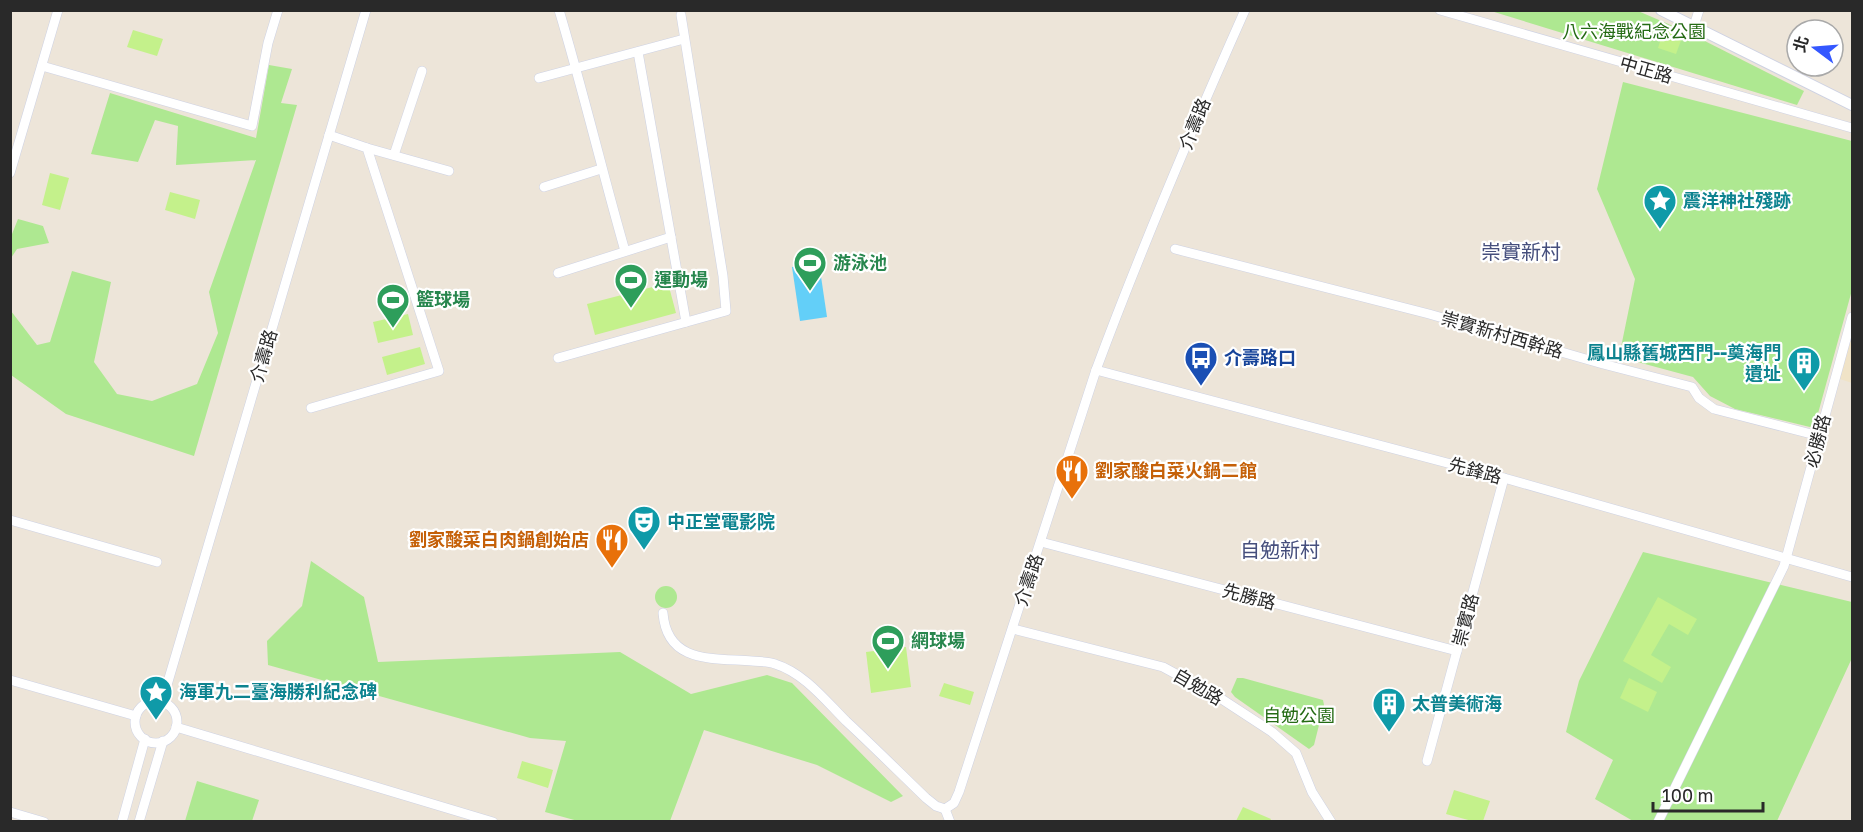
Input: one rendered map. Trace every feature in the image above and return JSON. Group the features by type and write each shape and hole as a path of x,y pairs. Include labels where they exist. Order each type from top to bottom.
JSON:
{"street":[{"path":"10,173 58,10"},
{"path":"42,66 252,126 268,43 278,10"},
{"name":"介壽路","path":"162,702 366,10"},
{"path":"559,10 577,68 601,169 625,251"},
{"name":"介壽路","path":"945,809 954,803 959,792 1096,370 1115,319 1203,105 1245,10"},
{"name":"中正路","path":"1440,10 1852,128"},
{"path":"1661,10 1852,105"},
{"path":"1694,26 1699,10"},
{"path":"558,358 726,311 723,276 681,15"},
{"path":"539,78 684,39"},
{"path":"638,52 686,322"},
{"path":"394,155 422,71"},
{"path":"329,135 449,171"},
{"path":"311,408 439,371 367,148"},
{"path":"544,187 601,169"},
{"path":"558,273 671,237"},
{"name":"崇實新村西幹路","path":"1175,249 1439,317 1692,387 1699,398 1714,409 1819,436"},
{"name":"必勝路","path":"1658,822 1786,562 1852,317"},
{"name":"先鋒路","path":"1096,370 1504,478 1786,562 1852,577"},
{"name":"崇實路","path":"1427,761 1504,478"},
{"path":"10,520 157,562"},
{"name":"先勝路","path":"1041,543 1457,651"},
{"path":"663,613 668,635 678,647 694,656 706,659 773,663 802,678 926,798 936,806 945,809 950,822"},
{"name":"自勉路","path":"1012,629 1163,667 1220,698 1272,732 1296,753 1312,792 1331,822"},
{"path":"10,680 136,716"},
{"path":"149,702 162,702 172,709 176,727 173,733 162,741 150,742 136,729 136,716 143,705 149,702"},
{"path":"176,727 492,822"},
{"path":"122,822 145,739"},
{"path":"139,822 162,741"},
{"path":"10,812 44,822"}],"shaded area":[{"path":"1852,333 1852,383 1840,379"}],"green space":[{"name":"八六海戰紀念公園","path":"1491,11 1638,11 1687,32 1804,91 1797,105"},
{"path":"1664,29 1683,35 1676,54 1658,48"},
{"path":"133,30 163,39 157,56 127,47"},
{"path":"269,65 292,69 281,103 297,105 194,456 66,414 11,375 11,311 37,345 50,342 72,271 111,282 94,362 117,394 152,401 197,384 218,333 209,292 256,160 176,165 178,126 155,120 138,162 91,154 110,93 256,138"},
{"path":"1623,82 1852,141 1852,290 1814,428 1735,409 1710,396 1693,377 1619,357 1635,279 1597,189"},
{"path":"50,173 69,178 60,210 42,205"},
{"path":"170,192 200,200 195,219 165,210"},
{"path":"18,219 43,226 49,243 17,249 11,258 11,234"},
{"name":"運動場","path":"668,283 676,313 595,335 587,304"},
{"name":"籃球場","path":"408,314 413,335 378,343 373,322"},
{"name":"籃球場","path":"420,347 425,364 387,375 382,357"},
{"path":"1643,552 1852,602 1852,658 1777,821 1633,821 1595,799 1613,760 1566,732 1579,681"},
{"path":"311,561 364,597 378,662 620,652 691,694 767,675 792,683 903,796 891,802 817,765 704,730 670,821 578,821 545,812 566,741 530,738 268,665 267,641 302,606"},
{"path":"666,586 674,589 677,597 674,605 666,608 658,605 655,597 658,589"},
{"path":"1658,597 1697,619 1688,635 1669,624 1651,655 1671,667 1662,683 1623,661"},
{"name":"網球場","path":"906,647 911,687 871,693 866,652"},
{"name":"自勉公園","path":"1237,678 1323,700 1324,705 1314,745 1309,749 1235,697 1231,692"},
{"path":"1629,678 1657,692 1648,712 1620,698"},
{"path":"944,683 974,692 970,705 939,696"},
{"path":"522,761 553,770 548,788 517,778"},
{"path":"197,781 259,800 252,821 185,821"},
{"path":"1454,790 1490,801 1483,821 1472,821 1446,814"},
{"path":"1243,807 1271,819 1270,821 1236,821"}],"water":[{"name":"游泳池","path":"819,263 827,317 800,321 792,267"}],"place":[{"name":"震洋神社殘跡","path":"1660,230"},
{"name":"游泳池","path":"810,292"},
{"name":"運動場","path":"631,309"},
{"name":"籃球場","path":"393,329"},
{"name":"介壽路口","path":"1201,387"},
{"name":"鳳山縣舊城西門--奠海門 遺址","path":"1804,392"},
{"name":"劉家酸白菜火鍋二館","path":"1072,500"},
{"name":"中正堂電影院","path":"644,551"},
{"name":"劉家酸菜白肉鍋創始店","path":"612,569"},
{"name":"網球場","path":"888,670"},
{"name":"海軍九二臺海勝利紀念碑","path":"156,721"},
{"name":"太普美術海","path":"1389,733"}],"district":[{"name":"崇實新村","path":"1521,252"},
{"name":"自勉新村","path":"1280,550"}]}
